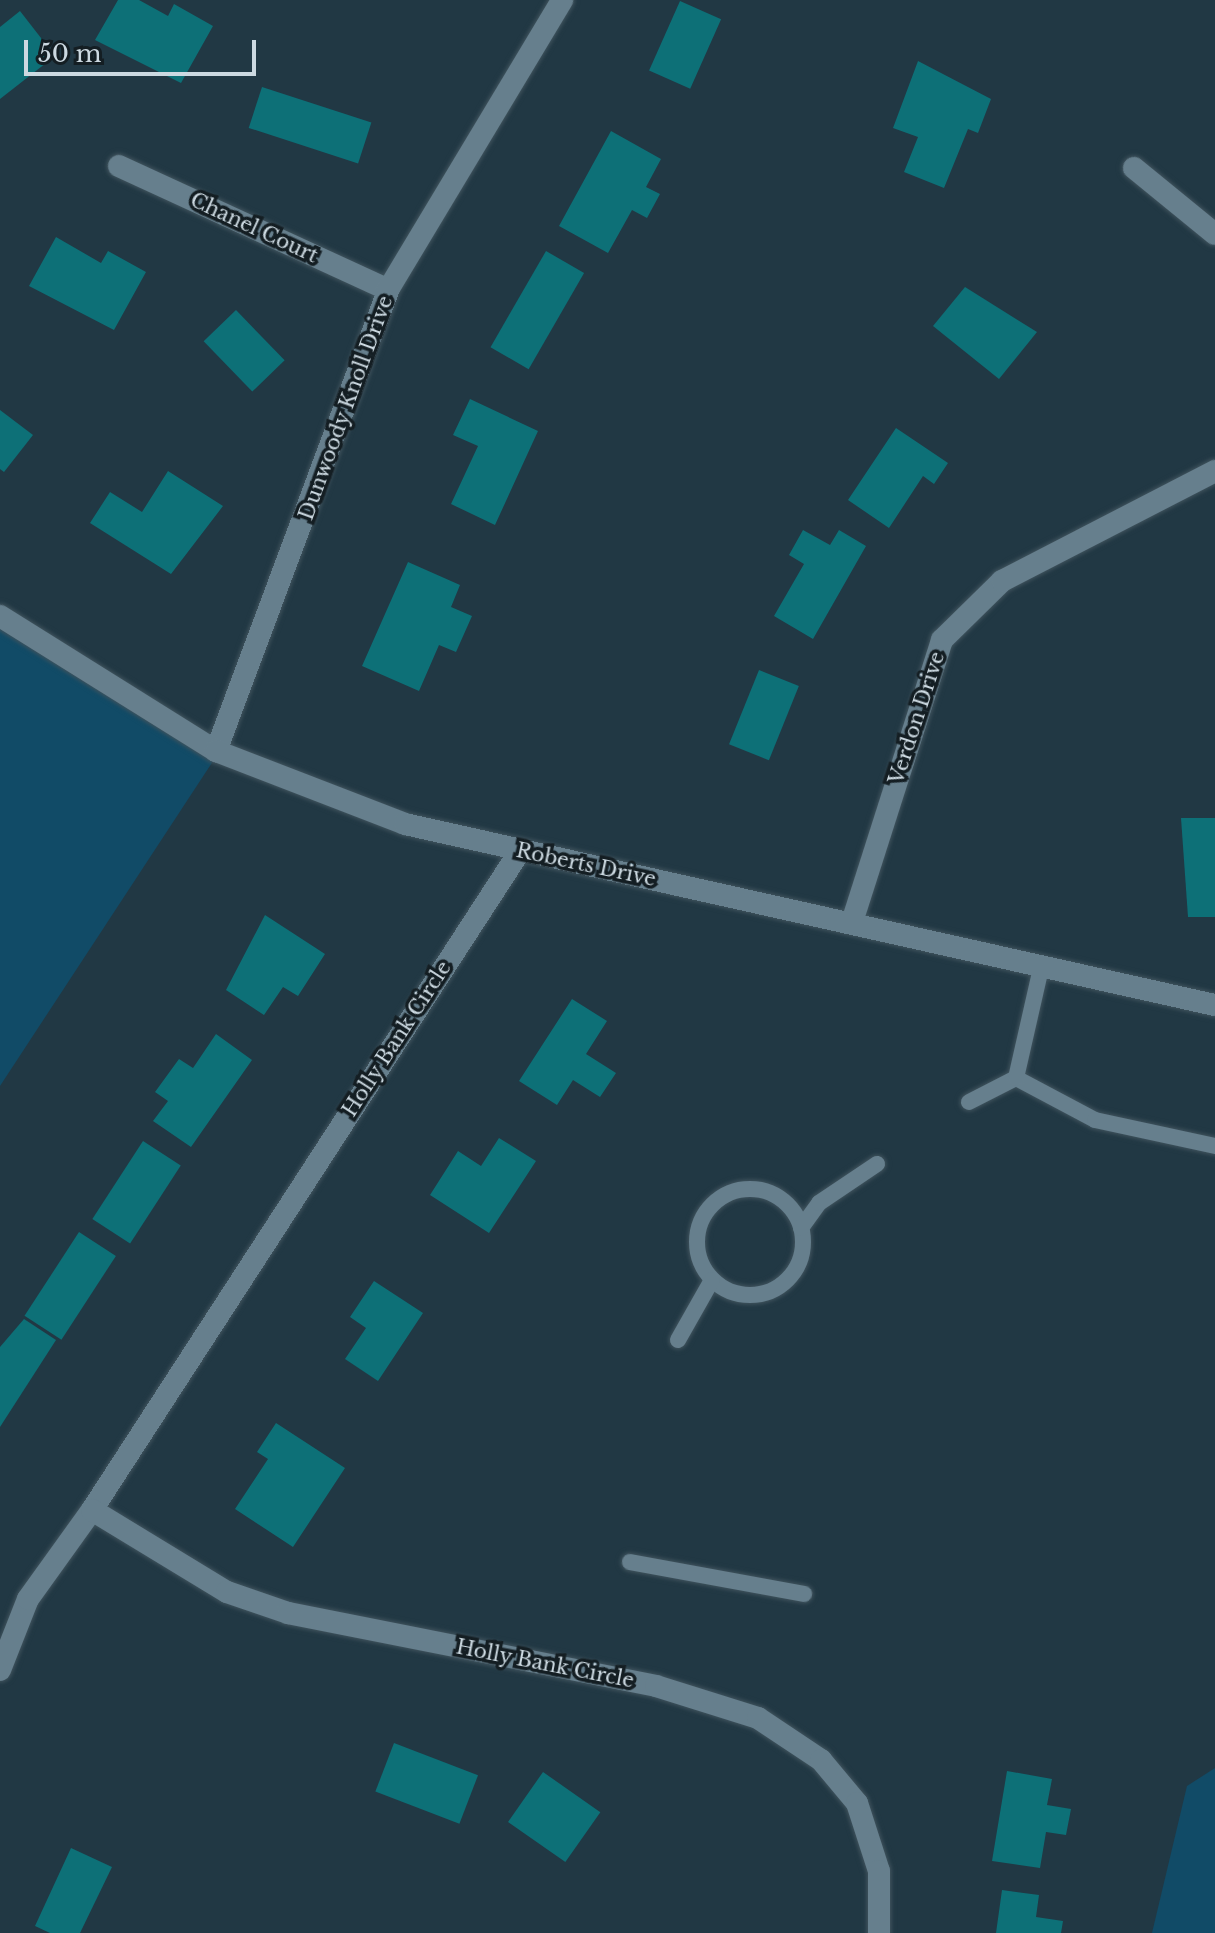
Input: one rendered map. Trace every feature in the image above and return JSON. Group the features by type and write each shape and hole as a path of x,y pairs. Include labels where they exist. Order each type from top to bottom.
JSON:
{"street":[{"name":"Dunwoody Knoll Drive","path":"216,751 388,290 562,0"},
{"name":"Chanel Court","path":"119,166 388,290"},
{"path":"1134,168 1215,234"},
{"name":"Verdon Drive","path":"852,922 942,640 1002,581 1215,471"},
{"name":"Roberts Drive","path":"0,616 216,751 405,824 1215,1005"},
{"name":"Holly Bank Circle","path":"0,1670 28,1599 92,1510 520,851"},
{"name":"Holly Bank Circle","path":"92,1510 227,1592 288,1613 656,1686 758,1718 821,1760 857,1803 879,1871 879,1933"}],"lane":[{"path":"1016,1078 1042,964"},
{"path":"969,1102 1016,1078"},
{"path":"1016,1078 1095,1120 1215,1146"},
{"path":"801,1228 774,1195 731,1192 704,1214 697,1230 701,1265 712,1280 742,1295 776,1288 799,1262 801,1228 819,1203 877,1164"},
{"path":"678,1340 712,1280"},
{"path":"630,1562 804,1594"}],"shaded area":[{"path":"0,621 219,752 0,1086"},
{"path":"1215,1768 1215,1933 1152,1933 1187,1786"}],"building":[{"path":"118,0 139,0 168,16 174,4 213,26 181,83 95,40"},
{"path":"680,1 721,19 690,89 649,70"},
{"path":"20,11 55,56 0,99 0,27"},
{"path":"918,61 991,99 978,133 968,129 944,188 904,172 918,137 893,128"},
{"path":"262,87 371,123 358,163 249,128"},
{"path":"611,131 661,159 646,187 660,194 647,218 632,210 608,253 559,226"},
{"path":"56,237 101,263 108,251 146,272 114,330 29,286"},
{"path":"546,251 584,273 529,369 490,347"},
{"path":"965,287 1037,332 999,379 933,326"},
{"path":"236,310 285,360 252,392 204,341"},
{"path":"470,399 538,431 495,525 451,504 478,446 453,435"},
{"path":"0,410 33,435 4,472 0,469"},
{"path":"896,428 948,463 934,484 923,476 889,528 848,500"},
{"path":"168,471 223,506 171,574 90,523 110,492 142,512"},
{"path":"803,530 830,545 839,530 866,546 813,639 774,616 804,564 789,555"},
{"path":"408,562 460,585 451,607 472,616 456,652 439,645 419,691 362,666"},
{"path":"759,670 799,686 769,760 729,744"},
{"path":"1181,818 1215,818 1215,917 1188,917"},
{"path":"265,915 325,954 298,996 283,987 264,1015 226,990"},
{"path":"572,999 607,1021 586,1054 616,1073 600,1097 573,1080 557,1105 519,1081"},
{"path":"216,1034 252,1060 191,1147 153,1121 168,1101 155,1092 179,1059 193,1068"},
{"path":"499,1138 536,1161 489,1233 430,1195 458,1151 481,1166"},
{"path":"143,1141 181,1166 130,1244 92,1219"},
{"path":"79,1232 116,1256 61,1340 25,1316"},
{"path":"374,1281 423,1313 378,1381 345,1359 366,1328 350,1317"},
{"path":"24,1319 56,1340 0,1427 0,1347"},
{"path":"276,1423 345,1468 293,1547 235,1509 268,1459 257,1452"},
{"path":"394,1743 478,1775 459,1824 375,1792"},
{"path":"1007,1771 1052,1779 1047,1805 1071,1809 1066,1835 1046,1832 1040,1868 992,1861"},
{"path":"543,1772 600,1812 565,1862 508,1822"},
{"path":"71,1848 112,1867 80,1933 50,1933 35,1926"},
{"path":"1002,1890 1039,1895 1036,1917 1063,1921 1061,1933 996,1933"}]}
